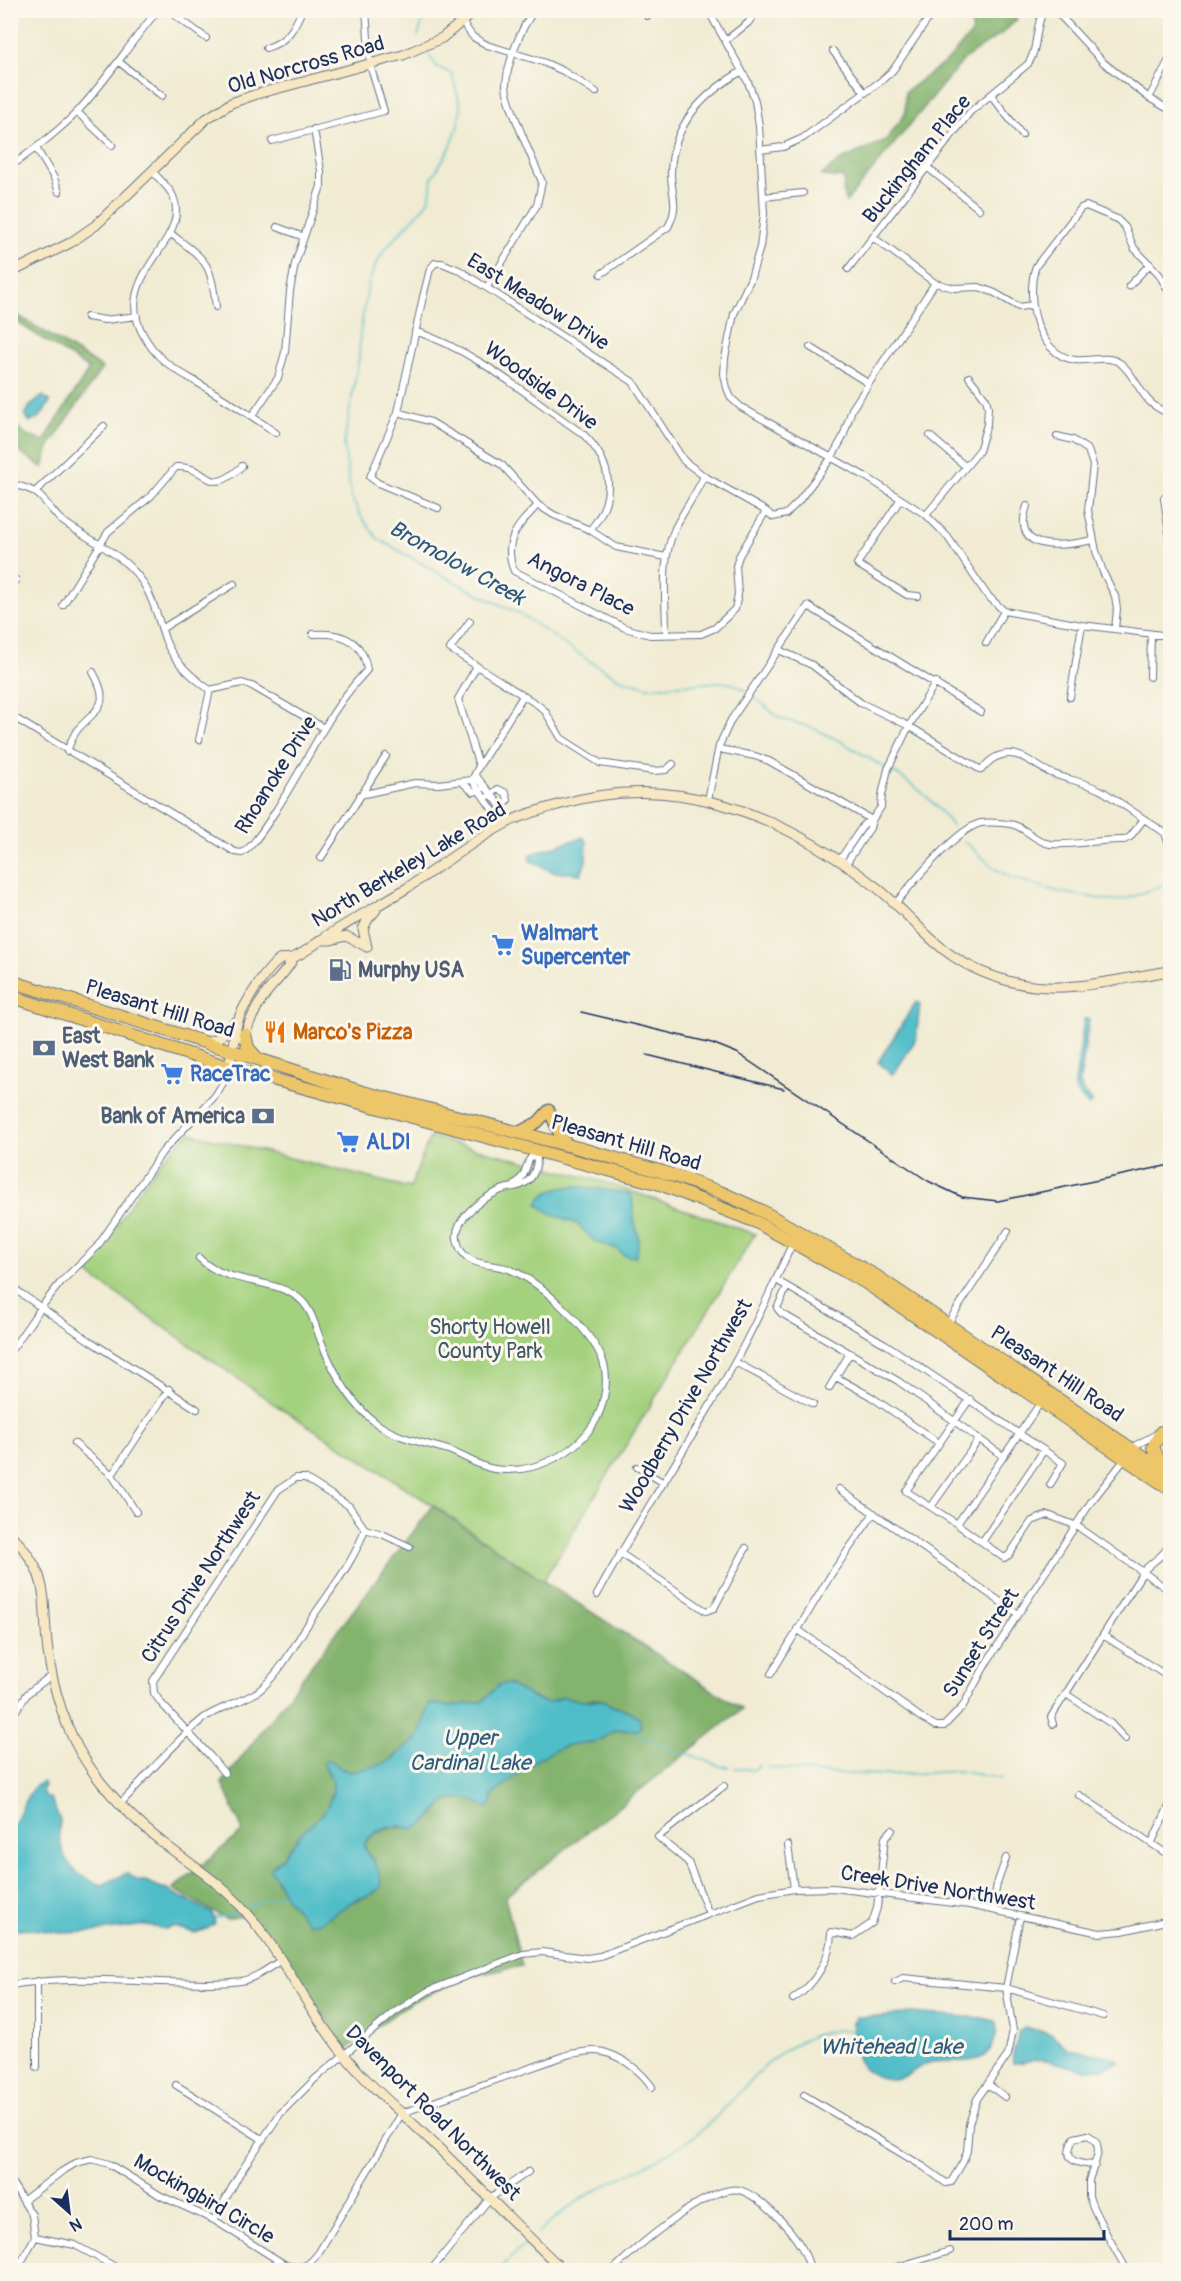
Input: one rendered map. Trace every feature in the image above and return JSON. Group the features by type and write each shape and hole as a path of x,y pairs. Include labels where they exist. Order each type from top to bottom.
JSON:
{"highway":[{"name":"Pleasant Hill Road","path":"10,981 359,1091 663,1172 720,1192 796,1236 876,1276 948,1323 1128,1454 1170,1489"},
{"name":"Pleasant Hill Road","path":"10,996 228,1067 660,1184 796,1236 1042,1401 1128,1454 1169,1474"},
{"path":"245,1034 248,1048 261,1060"},
{"path":"1166,1429 1153,1447 1160,1464 1169,1474"},
{"path":"1128,1454 1130,1466 1170,1499"}],"main road":[{"path":"519,1132 538,1122 549,1110 560,1136 570,1146"}],"street":[{"path":"10,167 36,148 77,112 158,10"},
{"path":"168,10 206,38"},
{"path":"266,48 277,45 294,30 302,10"},
{"path":"272,141 384,111 370,65 366,10"},
{"name":"Old Norcross Road","path":"10,273 70,243 96,225 207,119 231,103 257,94 370,65 422,48 442,38 476,10"},
{"path":"487,287 537,205 542,190 542,182 506,86 524,24 535,10"},
{"path":"708,10 742,71 755,101 763,197 760,247 751,278 734,314 727,342 724,374 731,398 741,407 868,478 926,515 947,536 987,595 1004,611 1082,625 1170,636"},
{"path":"725,41 748,23 757,10"},
{"path":"760,150 783,147 803,138 893,70 933,12 930,10"},
{"name":"Buckingham Place","path":"848,269 970,112 1028,64 1033,57 1037,27 1044,10"},
{"path":"1055,10 1104,63 1149,98 1170,110"},
{"path":"462,22 473,37 480,41 543,62 563,71 596,92"},
{"path":"833,51 865,93"},
{"path":"1149,98 1170,58"},
{"path":"119,62 162,96"},
{"path":"602,273 668,227 673,217 675,204 671,176 674,145 699,103 720,84 742,71"},
{"path":"991,95 1022,135"},
{"path":"77,112 112,145"},
{"path":"252,416 278,378 285,352 293,273 321,186 321,171 314,129"},
{"path":"36,148 54,178 59,192"},
{"path":"928,168 979,209"},
{"path":"152,171 173,195 177,218 139,282 135,296 142,334 158,355 276,433"},
{"path":"763,197 803,193"},
{"path":"1170,294 1159,274 1134,248 1125,227 1117,219 1086,206 1081,208 1035,266 1032,276 1034,317 1040,334 1057,354 1074,360 1112,359 1121,364 1149,402 1170,414"},
{"path":"277,227 304,237"},
{"path":"170,233 204,259 213,277 216,308"},
{"path":"874,238 935,283 954,288 979,287 1019,307 1033,305"},
{"name":"East Meadow Drive","path":"438,508 378,483 370,477 398,412 430,269 435,263 442,263 459,270 487,287 633,382 684,461 704,476 766,511"},
{"path":"1129,286 1150,264"},
{"path":"766,511 773,517 786,514 798,502 832,457 843,437 852,409 935,283"},
{"path":"87,318 105,320 137,316"},
{"name":"Woodside Drive","path":"415,331 451,345 482,363 583,434 593,444 609,480 604,508 590,531"},
{"path":"810,347 868,384"},
{"path":"926,515 979,451 987,424 988,407 986,399 969,377"},
{"path":"398,412 431,422 502,465 538,505 554,515 590,531 616,547 666,557"},
{"path":"35,492 104,426"},
{"path":"930,436 965,466"},
{"path":"1057,436 1073,440 1088,450 1093,465 1088,510 1093,540 1103,572 1115,596 1117,609 1115,629"},
{"path":"63,605 108,532 150,496 176,467 191,468 210,480 218,482 225,480 242,466"},
{"path":"666,633 666,557 675,528 704,476"},
{"path":"10,483 35,492 61,519 137,573 147,588 163,628 165,640 175,657 196,681 210,690 243,683 252,686 324,728"},
{"path":"1164,498 1170,540"},
{"path":"900,500 858,564 907,595 918,596"},
{"name":"Angora Place","path":"538,505 518,525 512,539 509,551 514,571 625,628 650,635 666,633 676,636 700,634 715,628 735,609 738,594 736,566 739,556 766,511"},
{"path":"1027,506 1023,525 1026,534 1044,545 1066,546 1093,540"},
{"path":"10,585 16,580"},
{"path":"163,628 234,584"},
{"path":"708,800 718,749 731,720 808,606 936,682 981,712"},
{"path":"986,643 1004,611"},
{"path":"470,621 450,649 545,711 561,738 600,763 654,771 666,770 673,764"},
{"path":"1070,697 1082,625"},
{"name":"Rhoanoke Drive","path":"10,715 235,852 242,853 251,847 324,728 358,679 367,670 360,651 351,641 330,633 313,634"},
{"path":"1150,678 1151,634"},
{"path":"779,650 812,665 861,703 909,726 981,770 990,759 999,755 1015,754 1051,773 1095,786 1165,833 1168,842"},
{"path":"477,666 458,699 479,766"},
{"path":"67,751 76,731 95,714 100,705 102,695 93,672"},
{"path":"842,863 853,840 863,832 881,807 888,769 909,726 936,682"},
{"path":"199,740 210,690"},
{"path":"360,795 415,783 462,782 474,778 479,766 523,696"},
{"path":"718,749 770,761 872,820"},
{"path":"321,858 387,756"},
{"path":"474,778 481,790 489,796"},
{"path":"474,778 499,810 506,824"},
{"path":"462,782 473,792 481,790"},
{"path":"489,796 498,789 506,793 508,800 499,810"},
{"name":"North Berkeley Lake Road","path":"228,1067 239,1018 267,973 281,959 293,958 506,824 573,800 598,795 651,792 708,800 778,825 842,863 877,888 939,946 976,970 1014,983 1035,987 1077,986 1170,970"},
{"path":"895,904 936,857 967,830 981,823 1015,826 1048,844 1060,844 1124,840 1130,837 1144,819"},
{"path":"842,863 860,844 863,832"},
{"path":"853,840 860,844"},
{"path":"320,940 346,936 367,947 363,929 368,919 382,904"},
{"name":"North Berkeley Lake Road","path":"233,1052 242,1043 250,1020 267,993 290,967 293,958"},
{"path":"201,1042 219,1038 239,1018"},
{"path":"10,1352 61,1282 97,1247 163,1150 215,1096 223,1083 228,1067"},
{"path":"199,1258 215,1271 287,1292 302,1301 312,1316 333,1369 349,1394 365,1414 387,1430 412,1442 454,1452 485,1467 509,1469 533,1466 557,1458 585,1435 599,1414 606,1382 604,1363 595,1343 584,1329 537,1285 510,1269 469,1259 458,1245 456,1237 468,1213 494,1193 523,1185 530,1179 538,1164 537,1150"},
{"path":"948,1323 1008,1231"},
{"name":"Woodberry Drive Northwest","path":"597,1595 735,1362 796,1236"},
{"path":"776,1280 887,1345 1020,1432 1063,1463 1050,1485"},
{"path":"10,1286 90,1341 169,1389 197,1409"},
{"path":"787,1287 777,1308 781,1313 898,1382 1003,1456"},
{"path":"829,1388 850,1353"},
{"path":"735,1362 813,1404"},
{"path":"836,1377 870,1396 939,1443"},
{"path":"112,1475 169,1389"},
{"path":"970,1399 906,1491 1004,1558 1009,1555 1032,1521 1041,1516 1056,1517 1077,1526 1170,1591"},
{"path":"957,1524 1042,1401"},
{"path":"1128,1454 1136,1445 1166,1429"},
{"path":"932,1507 979,1439"},
{"path":"74,1443 112,1475 136,1512"},
{"path":"982,1542 1044,1450"},
{"name":"Sunset Street","path":"797,1629 923,1719 936,1726 944,1726 963,1706 987,1662 1091,1502 1128,1454"},
{"path":"637,1467 664,1483"},
{"name":"Citrus Drive Northwest","path":"189,1732 161,1703 154,1693 153,1681 278,1490 296,1478 305,1478 349,1506 364,1529"},
{"path":"839,1489 1018,1614"},
{"path":"771,1674 832,1573 874,1513"},
{"path":"121,1803 204,1719 224,1706 258,1691 281,1669 312,1617 358,1549 364,1529 382,1534 410,1547"},
{"name":"Davenport Road Northwest","path":"10,1534 29,1554 42,1580 52,1675 65,1716 86,1763 121,1803 162,1842 204,1872 232,1897 281,1960 343,2054 563,2271"},
{"path":"1053,1724 1051,1717 1143,1572 1170,1545 1170,1538"},
{"path":"620,1553 706,1611 714,1608 746,1548"},
{"path":"1103,1635 1170,1678"},
{"path":"10,1719 28,1693 52,1675"},
{"path":"1066,1694 1110,1723 1125,1739"},
{"path":"189,1732 224,1773"},
{"path":"709,1914 688,1862 658,1836 724,1786"},
{"path":"1079,1795 1170,1856"},
{"path":"1152,1842 1170,1804"},
{"path":"793,1999 804,1993 826,1959 831,1949 831,1932 853,1936 872,1923 877,1908 885,1838 892,1830"},
{"path":"788,1845 794,1889"},
{"path":"992,1910 997,1884 1006,1858"},
{"name":"Creek Drive Northwest","path":"214,2220 262,2139 291,2102 343,2054 395,2012 428,1991 524,1954 542,1952 587,1958 600,1956 759,1896 794,1889 834,1888 878,1892 992,1910 1100,1933 1122,1931 1170,1920"},
{"path":"804,2095 946,2182 951,2182 967,2151 969,2124 977,2099 1008,2055 1013,2030 1006,1988 1020,1917"},
{"path":"10,1985 37,1981 91,1980 207,1983 242,1981 281,1960"},
{"path":"895,1982 903,1978 1006,1988 1103,2016"},
{"path":"37,1981 37,2067"},
{"path":"402,2113 570,2054 590,2051 607,2053 624,2062 644,2075 652,2087"},
{"path":"176,2085 262,2139"},
{"path":"989,2085 1005,2097"},
{"name":"Mockingbird Circle","path":"24,2200 68,2168 92,2159 109,2164 161,2196 214,2220 284,2264 296,2268 310,2264 343,2214 402,2113"},
{"path":"1095,2165 1072,2160 1069,2155 1074,2138 1081,2135 1093,2137 1098,2146 1095,2165 1089,2181 1090,2201 1127,2271"},
{"path":"431,2271 490,2198 528,2172"},
{"path":"10,2180 32,2215 35,2237 17,2271"},
{"path":"613,2271 649,2239 708,2196 739,2190 757,2199 793,2234 802,2247 811,2271"},
{"path":"35,2237 75,2245 121,2271"},
{"path":"887,2271 950,2251"}],"green space":[{"path":"968,11 1011,11 1017,19 1004,32 964,59 846,202 843,194 844,178 821,176 839,161 886,140 905,114 905,92 947,61 973,32"},
{"path":"11,311 102,368 50,445 43,468 11,446 11,422 28,436 44,441 89,369 11,318"},
{"name":"Shorty Howell County Park","path":"190,1133 410,1188 430,1137 604,1182 755,1234 543,1581 434,1506 274,1404 87,1273 147,1180 175,1146"},
{"path":"433,1506 543,1581 742,1709 505,1897 522,1966 466,1977 411,2002 345,2050 318,2007 250,1914 226,1919 173,1889 243,1831 222,1783","holes":["499,1685 548,1703 563,1697 583,1701 604,1700 612,1706 632,1712 627,1731 618,1730 598,1741 566,1746 526,1766 492,1795 491,1806 466,1799 452,1799 444,1803 431,1818 420,1824 388,1829 372,1836 364,1844 367,1853 374,1860 376,1892 307,1922 276,1881 274,1864 281,1859 304,1830 323,1815 333,1791 333,1782 324,1764 330,1760 350,1772 381,1765 412,1743 419,1735 430,1704 451,1706 482,1702"]}],"water":[{"path":"43,396 50,402 39,418 30,422 25,415 30,406"},
{"path":"583,837 587,842 586,861 581,874 553,872 530,861 529,857 532,854"},
{"path":"916,1002 920,1004 916,1039 892,1074 878,1062"},
{"path":"1084,1019 1089,1019 1080,1081 1082,1090 1093,1103 1089,1106 1076,1092 1075,1085"},
{"path":"578,1186 631,1194 638,1240 635,1257 623,1255 617,1249 596,1242 577,1224 550,1213 537,1204 549,1192"},
{"name":"Upper Cardinal Lake","path":"508,1684 548,1703 563,1697 583,1701 604,1700 612,1706 632,1712 639,1718 641,1726 638,1730 613,1731 598,1741 567,1745 539,1758 492,1795 491,1806 488,1808 466,1799 452,1799 446,1801 422,1826 409,1828 400,1826 377,1832 369,1838 364,1847 378,1870 381,1887 319,1923 307,1922 288,1900 270,1869 304,1830 322,1815 329,1803 333,1782 324,1764 325,1761 330,1760 350,1772 380,1765 389,1761 419,1735 430,1704 451,1706 482,1702 499,1685"},
{"path":"42,1782 44,1785 42,1791 45,1797 51,1799 60,1821 59,1833 63,1853 78,1873 102,1885 127,1873 138,1881 145,1881 167,1890 212,1913 215,1923 195,1933 174,1927 165,1929 145,1925 93,1932 61,1933 25,1928 11,1931 11,1829 27,1797"},
{"name":"Whitehead Lake","path":"911,2013 983,2018 995,2021 997,2030 995,2039 985,2056 969,2061 932,2062 897,2079 884,2078 866,2070 857,2057 852,2023 856,2017 882,2017"},
{"path":"1024,2027 1052,2034 1068,2049 1113,2057 1120,2061 1090,2070 1042,2060 1013,2063 1018,2032"}],"waterway":[{"name":"Bromolow Creek","path":"418,36 426,10"},
{"name":"Bromolow Creek","path":"429,55 437,67 452,74 461,108 451,146 432,178 430,197 423,208 385,249 368,285 360,334 359,357 344,444 351,497 362,518 378,539 464,587 520,614 620,679 648,687 721,682 734,684 747,691"},
{"name":"Bromolow Creek","path":"751,694 779,718 813,728 842,742 887,769"},
{"name":"Bromolow Creek","path":"891,771 924,795 952,826"},
{"name":"Bromolow Creek","path":"964,841 994,868 1010,877 1059,892 1113,901 1132,897 1170,882"},
{"path":"631,1731 677,1753 689,1754 720,1766 729,1767"},
{"path":"735,1768 753,1770 760,1766"},
{"path":"767,1767 821,1773 889,1775 958,1771 1002,1779"},
{"path":"249,1906 283,1893"},
{"path":"215,1918 238,1913"},
{"path":"538,2233 582,2198 689,2140 785,2050 820,2033 854,2030"},
{"path":"498,2270 525,2244"}],"railway":[{"path":"581,1012 712,1043 737,1053 928,1181 962,1197 998,1201 1170,1165"},
{"path":"647,1055 784,1089"}],"place":[{"name":"Walmart Supercenter","path":"503,945"},
{"name":"Murphy USA","path":"340,970"},
{"name":"Marco's Pizza","path":"275,1032"},
{"name":"East West Bank","path":"44,1048"},
{"name":"RaceTrac","path":"172,1074"},
{"name":"Bank of America","path":"263,1116"},
{"name":"ALDI","path":"348,1142"}]}
